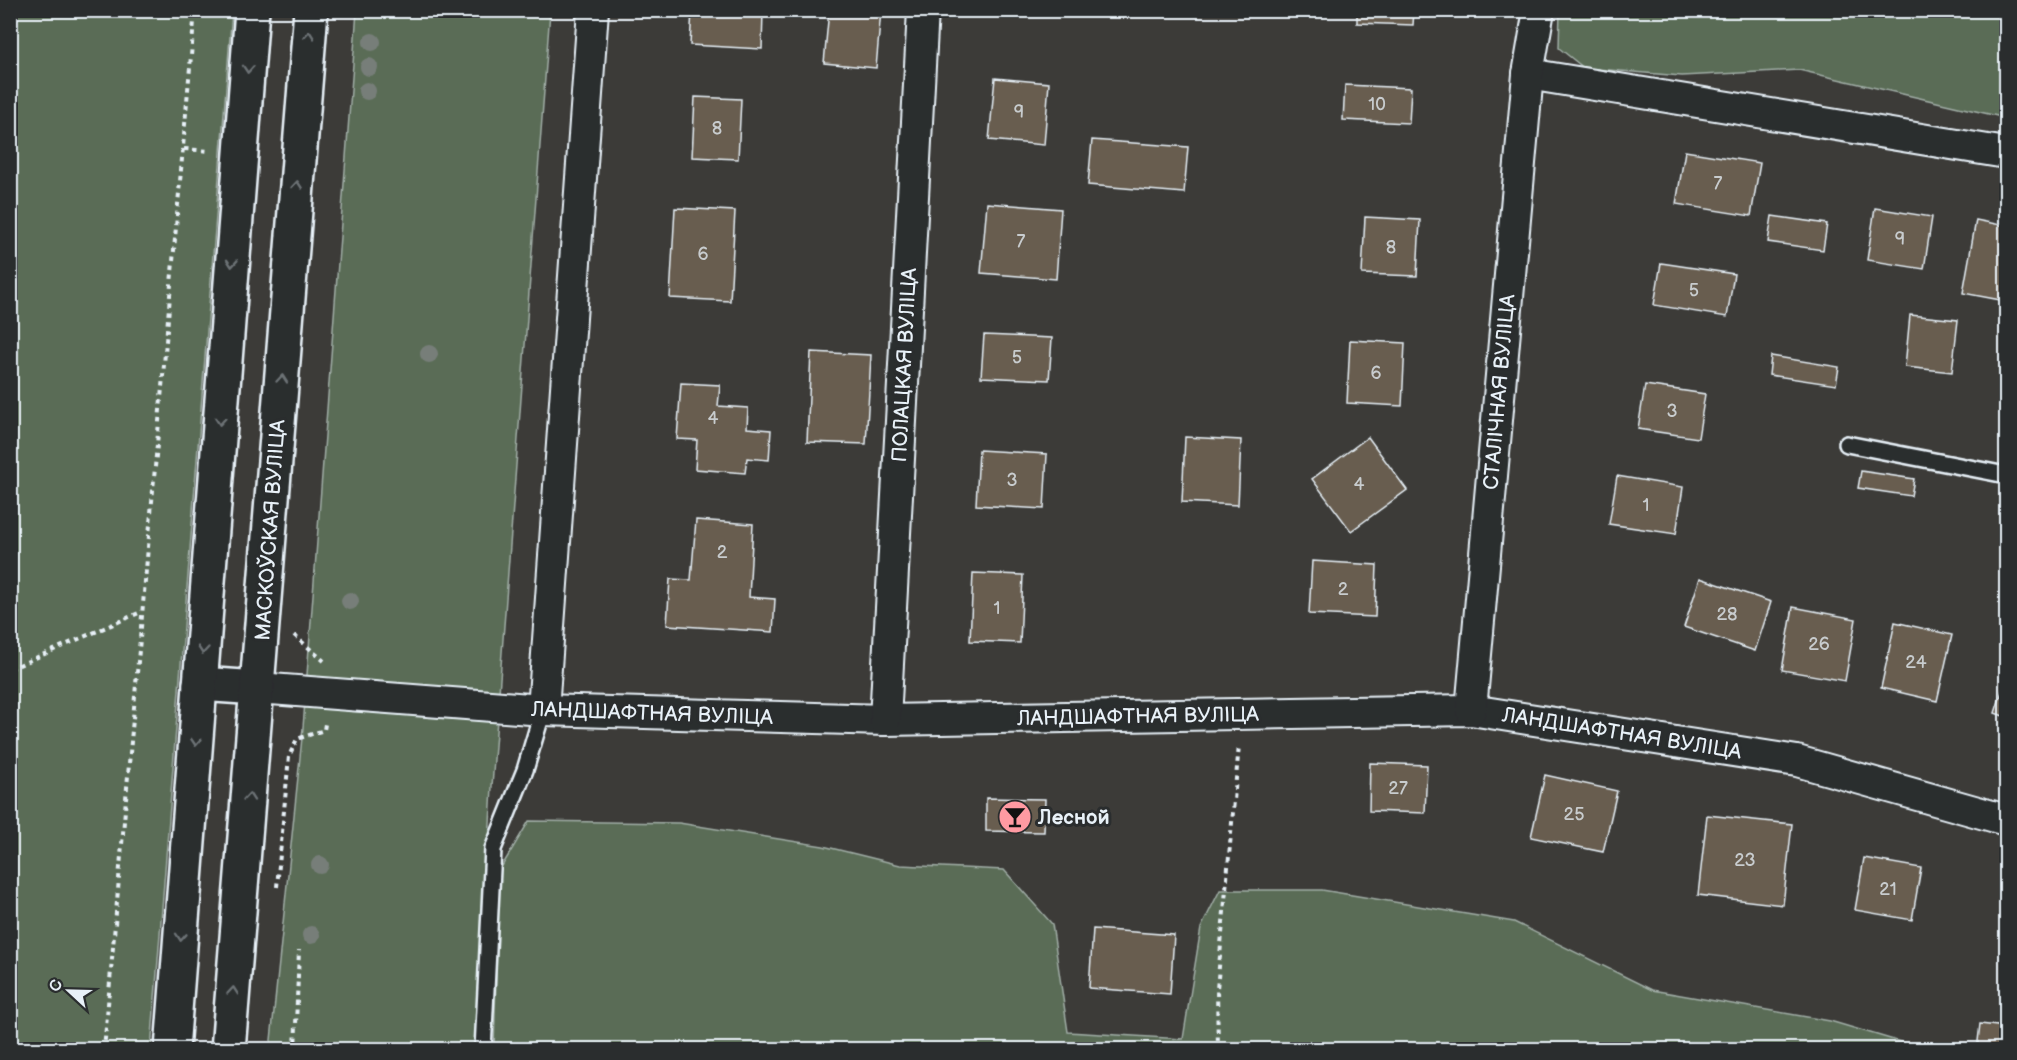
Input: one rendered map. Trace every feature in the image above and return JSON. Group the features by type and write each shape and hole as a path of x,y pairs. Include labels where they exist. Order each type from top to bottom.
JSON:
{"highway":[{"path":"172,1050 252,10"},
{"name":"МАСКОЎСКАЯ ВУЛІЦА","path":"228,1050 311,10"},
{"path":"200,684 258,688"}],"street":[{"path":"543,710 593,10"},
{"name":"ПОЛАЦКАЯ ВУЛІЦА","path":"885,720 923,10"},
{"name":"СТАЛІЧНАЯ ВУЛІЦА","path":"1471,710 1528,74 1539,10"},
{"path":"1528,74 2007,153"},
{"name":"ЛАНДШАФТНАЯ ВУЛІЦА","path":"258,688 543,710 885,720 1471,710 1797,761 2007,820"}],"lane":[{"path":"1847,444 2007,475"},
{"path":"483,1050 493,849 525,770 543,710"}],"path":[{"path":"104,1050 195,10"},
{"path":"10,669 141,612"},
{"path":"10,713 15,731 10,890"},
{"path":"1218,1050 1217,989 1242,714"},
{"path":"295,1050 299,950"}],"green space":[{"path":"10,11 232,11 151,1049 11,1049"},
{"path":"357,11 550,11 492,786 478,1049 270,1050 303,728"},
{"path":"1560,11 2006,11 2006,118 1799,70 1682,76 1584,68 1559,48"},
{"path":"529,821 679,823 823,846 900,865 1004,870 1052,924 1068,1032 1183,1039 1201,928 1220,890 1322,890 1514,922 1652,990 1830,1021 1924,1049 494,1050 499,871"}],"building":[{"path":"692,10 763,10 762,49 690,45"},
{"path":"829,10 881,10 876,68 824,63"},
{"path":"994,10 1071,10 1070,17"},
{"path":"1357,10 1414,10 1413,25 1357,23"},
{"path":"995,78 1049,83 1044,145 989,140"},
{"path":"1345,85 1411,88 1409,123 1343,120"},
{"path":"695,97 741,99 738,159 692,157"},
{"path":"1092,140 1188,147 1184,193 1088,185"},
{"path":"1685,151 1760,163 1751,216 1676,204"},
{"path":"987,203 1061,209 1056,279 981,273"},
{"path":"675,208 735,211 730,301 670,298"},
{"path":"1875,208 1932,217 1924,269 1867,260"},
{"path":"1772,216 1827,224 1823,250 1768,242"},
{"path":"1365,217 1420,220 1417,276 1362,274"},
{"path":"1976,220 2006,226 2006,301 1963,293"},
{"path":"1661,263 1734,274 1727,317 1654,305"},
{"path":"1910,315 1958,320 1952,372 1905,367"},
{"path":"984,335 1052,338 1049,380 981,377"},
{"path":"1350,340 1405,343 1402,406 1347,403"},
{"path":"811,352 871,355 866,444 807,442"},
{"path":"1771,356 1839,367 1836,385 1769,375"},
{"path":"681,383 720,385 718,406 748,408 747,428 771,430 769,460 747,458 745,473 695,469 697,440 677,439"},
{"path":"1645,385 1705,394 1698,438 1638,429"},
{"path":"1185,437 1241,440 1238,505 1182,502"},
{"path":"1368,437 1407,490 1351,531 1312,479"},
{"path":"979,450 1047,454 1044,509 976,505"},
{"path":"1861,471 1914,479 1911,496 1858,488"},
{"path":"1617,476 1683,487 1676,534 1609,524"},
{"path":"696,520 753,524 749,597 775,599 773,632 667,625 670,579 691,580"},
{"path":"1312,561 1377,565 1375,617 1309,614"},
{"path":"973,573 1023,575 1020,643 970,641"},
{"path":"1700,578 1771,602 1755,651 1684,627"},
{"path":"1793,607 1856,619 1845,681 1782,670"},
{"path":"1895,622 1952,635 1937,701 1881,688"},
{"path":"2006,679 2006,717 1995,713"},
{"path":"1370,763 1427,765 1425,813 1369,811"},
{"path":"1545,775 1617,791 1603,852 1531,837"},
{"path":"986,798 1045,799 1044,832 986,831"},
{"path":"1707,815 1792,824 1783,905 1698,895"},
{"path":"1864,858 1921,868 1912,920 1855,910"},
{"path":"1093,929 1174,935 1170,994 1089,988"},
{"path":"1980,1024 2006,1027 2006,1050 1977,1050"}],"place":[{"name":"Лесной","path":"1015,817"}]}
